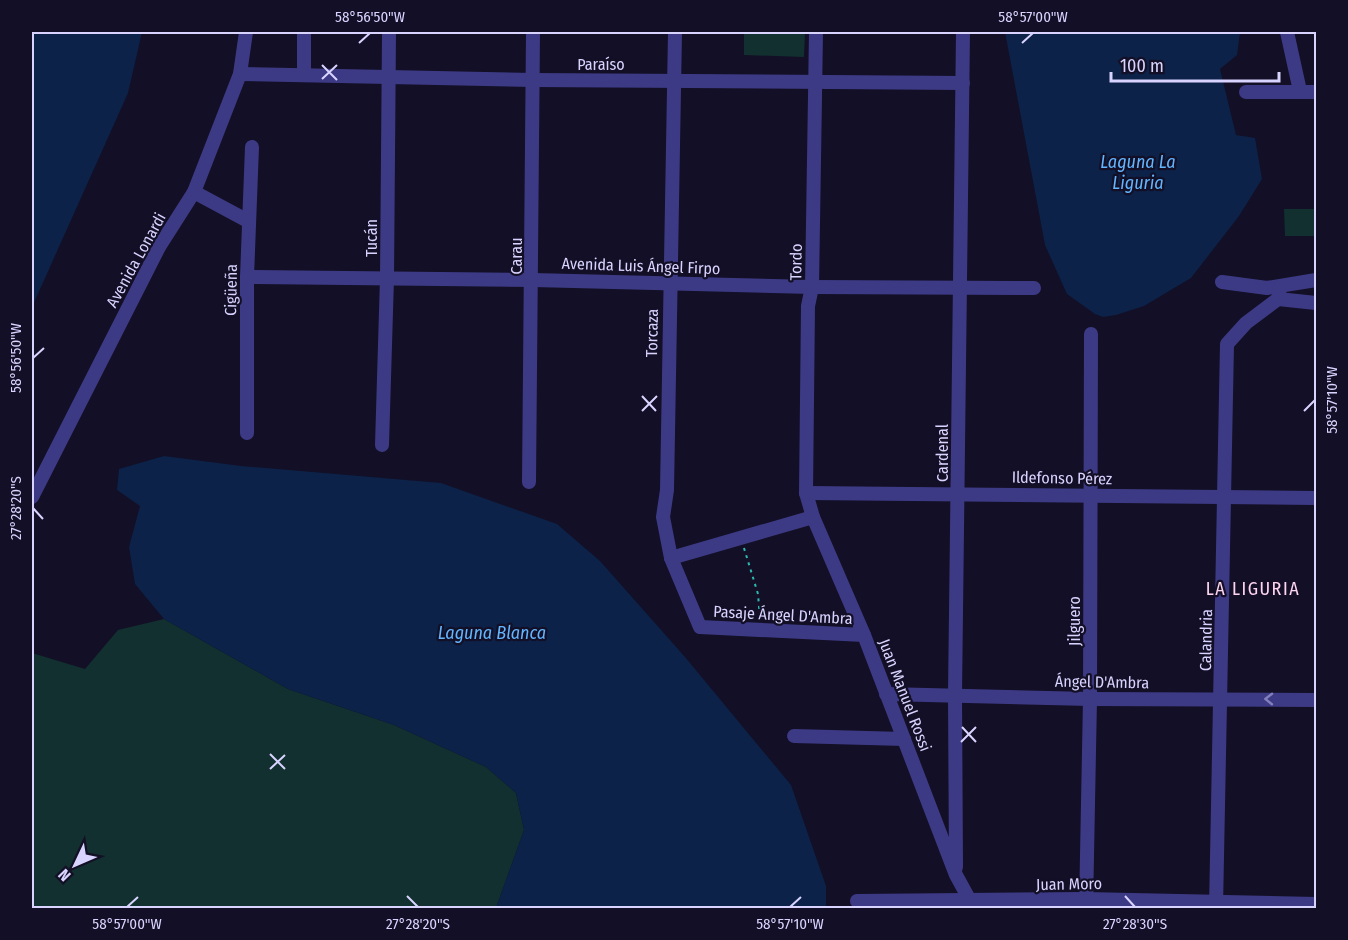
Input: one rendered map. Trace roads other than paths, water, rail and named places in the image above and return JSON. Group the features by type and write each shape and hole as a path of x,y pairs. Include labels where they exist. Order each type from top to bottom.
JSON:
{"street":[{"name":"Avenida Lonardi","path":"32,497 159,247 194,192 240,74 246,32"},
{"path":"304,32 304,74"},
{"name":"Tucán","path":"382,445 387,278 389,32"},
{"name":"Carau","path":"529,482 533,32"},
{"name":"Torcaza","path":"675,32 667,490 663,517 671,558 700,627"},
{"name":"Tordo","path":"806,493 808,306 812,287 816,32"},
{"name":"Cardenal","path":"956,875 955,695 963,32"},
{"path":"1287,32 1300,91"},
{"name":"Paraíso","path":"240,74 675,82 963,83"},
{"path":"1246,92 1317,92"},
{"name":"Cigüeña","path":"247,433 247,277 252,147"},
{"path":"194,192 248,221"},
{"name":"Avenida Luis Ángel Firpo","path":"247,277 532,280 812,287 1034,288"},
{"path":"1279,293 1317,280"},
{"path":"1222,282 1317,303"},
{"name":"Calandria","path":"1216,906 1227,344 1279,293"},
{"name":"Jilguero","path":"1086,904 1090,699 1091,334"},
{"name":"Ildefonso Pérez","path":"806,493 1317,498"},
{"name":"Juan Manuel Rossi","path":"806,493 813,517 864,635 956,875 971,905"},
{"path":"671,558 813,517"},
{"name":"Pasaje Ángel D'Ambra","path":"700,627 864,635"},
{"name":"Ángel D'Ambra","path":"886,694 1090,699 1317,700"},
{"path":"794,736 904,739"},
{"name":"Juan Moro","path":"857,902 971,905 1317,904"}],"water":[{"path":"32,32 142,32 128,93 32,307"},
{"name":"Laguna La Liguria","path":"1005,32 1240,32 1237,55 1220,69 1236,135 1255,138 1262,179 1239,216 1191,278 1144,306 1103,317 1067,294 1045,245"},
{"name":"Laguna Blanca","path":"164,456 241,466 441,483 557,524 600,561 685,657 791,785 826,886 826,908 496,908 524,830 516,793 486,767 394,725 288,689 164,619 135,584 129,547 140,506 117,490 119,469"}],"district":[{"name":"LA LIGURIA","path":"1253,589"}]}
